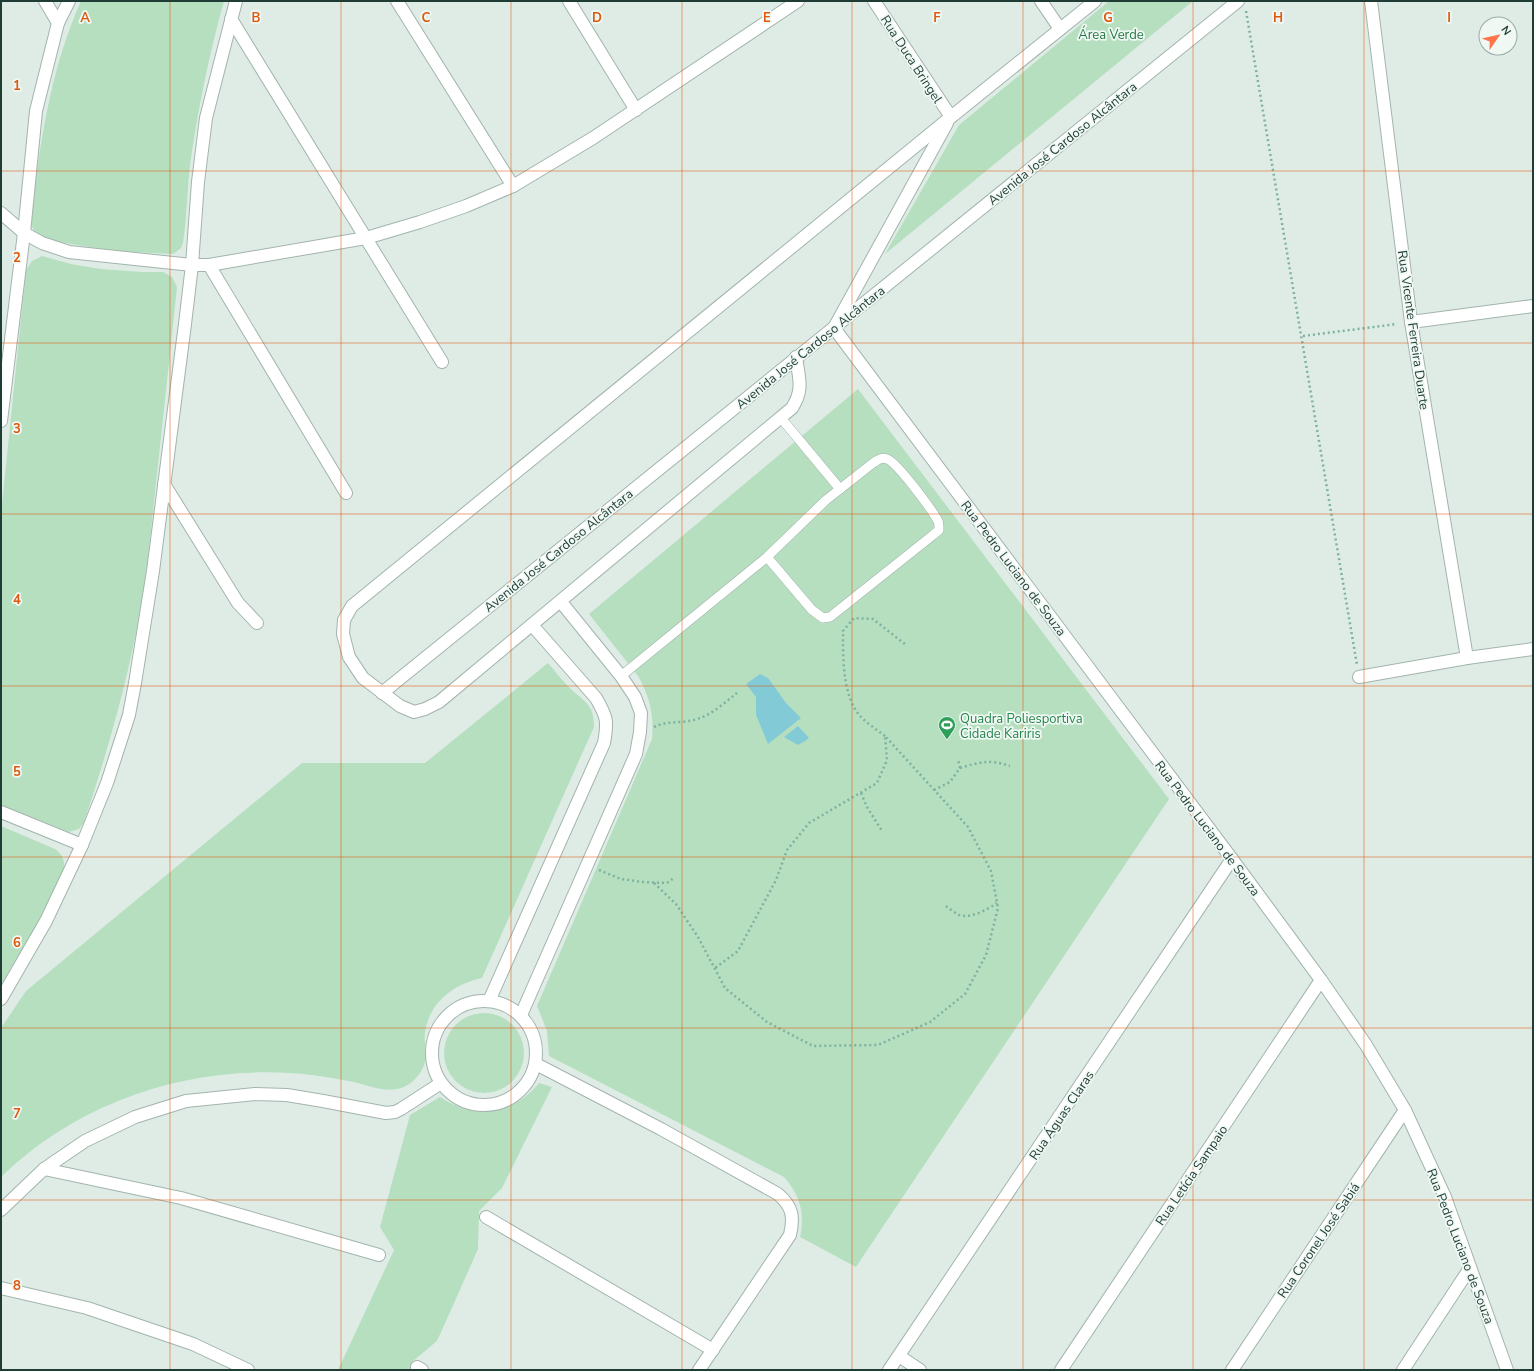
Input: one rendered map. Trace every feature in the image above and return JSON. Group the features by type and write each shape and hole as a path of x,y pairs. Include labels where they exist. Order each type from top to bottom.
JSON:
{"street":[{"path":"45,1 58,23"},
{"path":"1,421 24,233 36,110 58,23 69,1"},
{"path":"1,999 46,921 82,845 107,783 129,715 143,634 164,484 192,264 198,182 206,118 236,1"},
{"path":"397,1 513,186"},
{"path":"569,1 636,110"},
{"path":"1,213 24,233 42,243 69,252 192,264 210,265 366,238 420,222 466,206 513,186 593,138 798,1"},
{"name":"Rua Duca Bringel","path":"874,1 951,117"},
{"path":"1041,1 1060,29"},
{"path":"796,358 800,389 798,399 792,408 439,702 425,709 414,712 400,706 363,678 349,657 343,634 344,620 352,606 1095,1"},
{"name":"Rua Vicente Ferreira Duarte","path":"1371,1 1411,322 1467,658"},
{"name":"Avenida José Cardoso Alcântara","path":"382,693 796,358 1242,5"},
{"path":"231,19 442,362"},
{"path":"834,328 951,117"},
{"path":"210,265 346,493"},
{"path":"1411,322 1533,306"},
{"name":"Rua Pedro Luciano de Souza","path":"834,328 1232,859 1321,980 1366,1045 1405,1110 1445,1197 1507,1370"},
{"path":"164,484 238,603 257,623"},
{"path":"521,1015 636,754 640,732 641,713 635,697 621,676 560,602"},
{"path":"489,1001 604,743 607,725 604,712 596,698 532,625"},
{"path":"1359,677 1467,658 1533,649"},
{"path":"1,812 82,845"},
{"name":"Rua Águas Claras","path":"889,1370 1232,859"},
{"name":"Rua Letícia Sampaio","path":"1061,1370 1321,980"},
{"path":"489,1001 505,1006 521,1015 531,1029 536,1046 536,1064 529,1080 518,1094 503,1102 485,1106 468,1103 453,1095 441,1083 434,1068 432,1051 435,1034 443,1019 456,1008 472,1002 489,1001"},
{"path":"536,1064 765,1186 786,1201 791,1211 793,1222 790,1235 699,1370"},
{"path":"1,1210 44,1169 85,1141 135,1117 186,1101 255,1094 287,1095 386,1113 395,1112 441,1083"},
{"name":"Rua Coronel José Sabiá","path":"1232,1370 1405,1110"},
{"path":"44,1169 181,1198 379,1255"},
{"path":"486,1217 713,1350"},
{"path":"1403,1370 1470,1268"},
{"path":"1,1288 87,1308 194,1344 248,1370"},
{"path":"899,1356 920,1370"}],"lane":[{"path":"781,418 840,489"},
{"path":"621,676 767,558 826,500 872,463 881,458 888,459 896,466 921,496 939,522 939,530 830,617 823,618 812,610 767,558"}],"path":[{"path":"1242,5 1302,336 1359,677"},
{"path":"1302,336 1411,322"},
{"path":"654,883 676,904 698,937 725,988 767,1022 813,1046 878,1045 930,1022 965,994 986,956 998,908 990,871 968,827 885,736 860,716 848,695 843,653 843,630 854,618 873,619 906,645"},
{"path":"640,732 663,722 698,719 710,713 737,693"},
{"path":"715,968 738,952 776,880 787,850 809,823 877,783 887,760 885,736"},
{"path":"958,759 960,768"},
{"path":"934,790 950,782 960,768 977,763 996,761 1010,766"},
{"path":"861,793 867,807 882,832"},
{"path":"587,865 621,880 667,883 674,878"},
{"path":"946,906 960,915 986,911 997,903"}],"green space":[{"path":"81,1 224,1 204,82 197,123 190,165 183,243 181,248 173,254 109,250 56,241 39,235 33,229 31,224 30,219 38,163 54,81 61,54"},
{"name":"Área Verde","path":"1109,1 1193,1 885,254 959,125"},
{"path":"42,256 71,264 101,269 163,272 172,277 177,287 148,554 135,639 116,718 84,822 79,829 69,832 1,805 1,514 26,270 32,261"},
{"path":"858,389 1169,799 856,1267 800,1237 802,1220 800,1205 794,1191 784,1177 549,1056 547,1031 537,1006 652,739 652,714 646,691 638,676 589,614"},
{"path":"548,663 566,685 589,706 593,714 594,727 482,978 453,990 444,996 437,1004 427,1022 425,1033 426,1057 424,1066 419,1075 412,1082 404,1087 385,1090 354,1082 312,1075 270,1072 228,1074 186,1080 145,1091 106,1106 68,1125 33,1149 1,1177 1,1028 26,991 302,763 425,763"},
{"path":"1,826 55,849 60,853 64,863 64,869 42,914 1,988"},
{"path":"484,1013 499,1016 512,1025 521,1038 524,1053 521,1068 512,1081 499,1090 484,1093 469,1090 456,1081 447,1068 444,1053 447,1038 456,1025 469,1016"},
{"path":"539,1083 552,1087 502,1188 479,1211 478,1249 437,1341 412,1362 412,1370 338,1370 394,1250 380,1227 410,1115 440,1097 466,1109 492,1111 505,1108 528,1094"}],"water":[{"path":"760,674 768,678 786,703 801,718 768,744 756,715 756,697 746,684"},
{"path":"798,726 809,738 798,745 784,737"}],"place":[{"name":"Quadra Poliesportiva Cidade Kariris","path":"947,740"}]}
